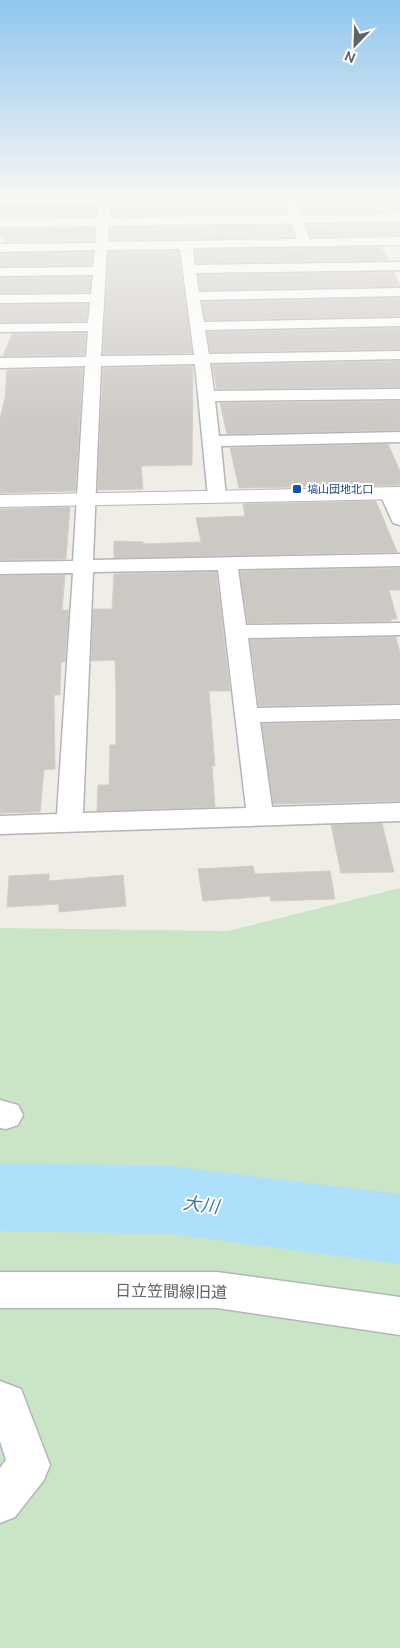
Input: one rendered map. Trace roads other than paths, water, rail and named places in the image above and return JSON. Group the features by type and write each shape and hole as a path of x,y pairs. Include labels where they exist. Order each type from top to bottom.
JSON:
{"street":[{"path":"70,823 88,500 95,327 100,276"},
{"path":"190,276 217,497"},
{"path":"192,296 400,292"},
{"path":"0,299 99,298"},
{"path":"196,326 400,322"},
{"path":"0,328 95,327"},
{"path":"0,364 400,355"},
{"path":"206,396 400,394"},
{"path":"211,441 400,437"},
{"path":"0,501 395,494 400,519"},
{"path":"0,568 83,568 400,560"},
{"path":"226,565 260,816"},
{"path":"235,632 400,629"},
{"path":"247,715 400,712"},
{"path":"0,825 400,812"},
{"name":"日立笠間線旧道","path":"0,1290 216,1290 400,1316"},
{"path":"0,1401 7,1403 28,1465 0,1502"}],"waterway":[{"name":"大川","path":"0,1197 171,1200 400,1229"}],"place":[{"name":"塙山団地北口","path":"297,489"}]}
